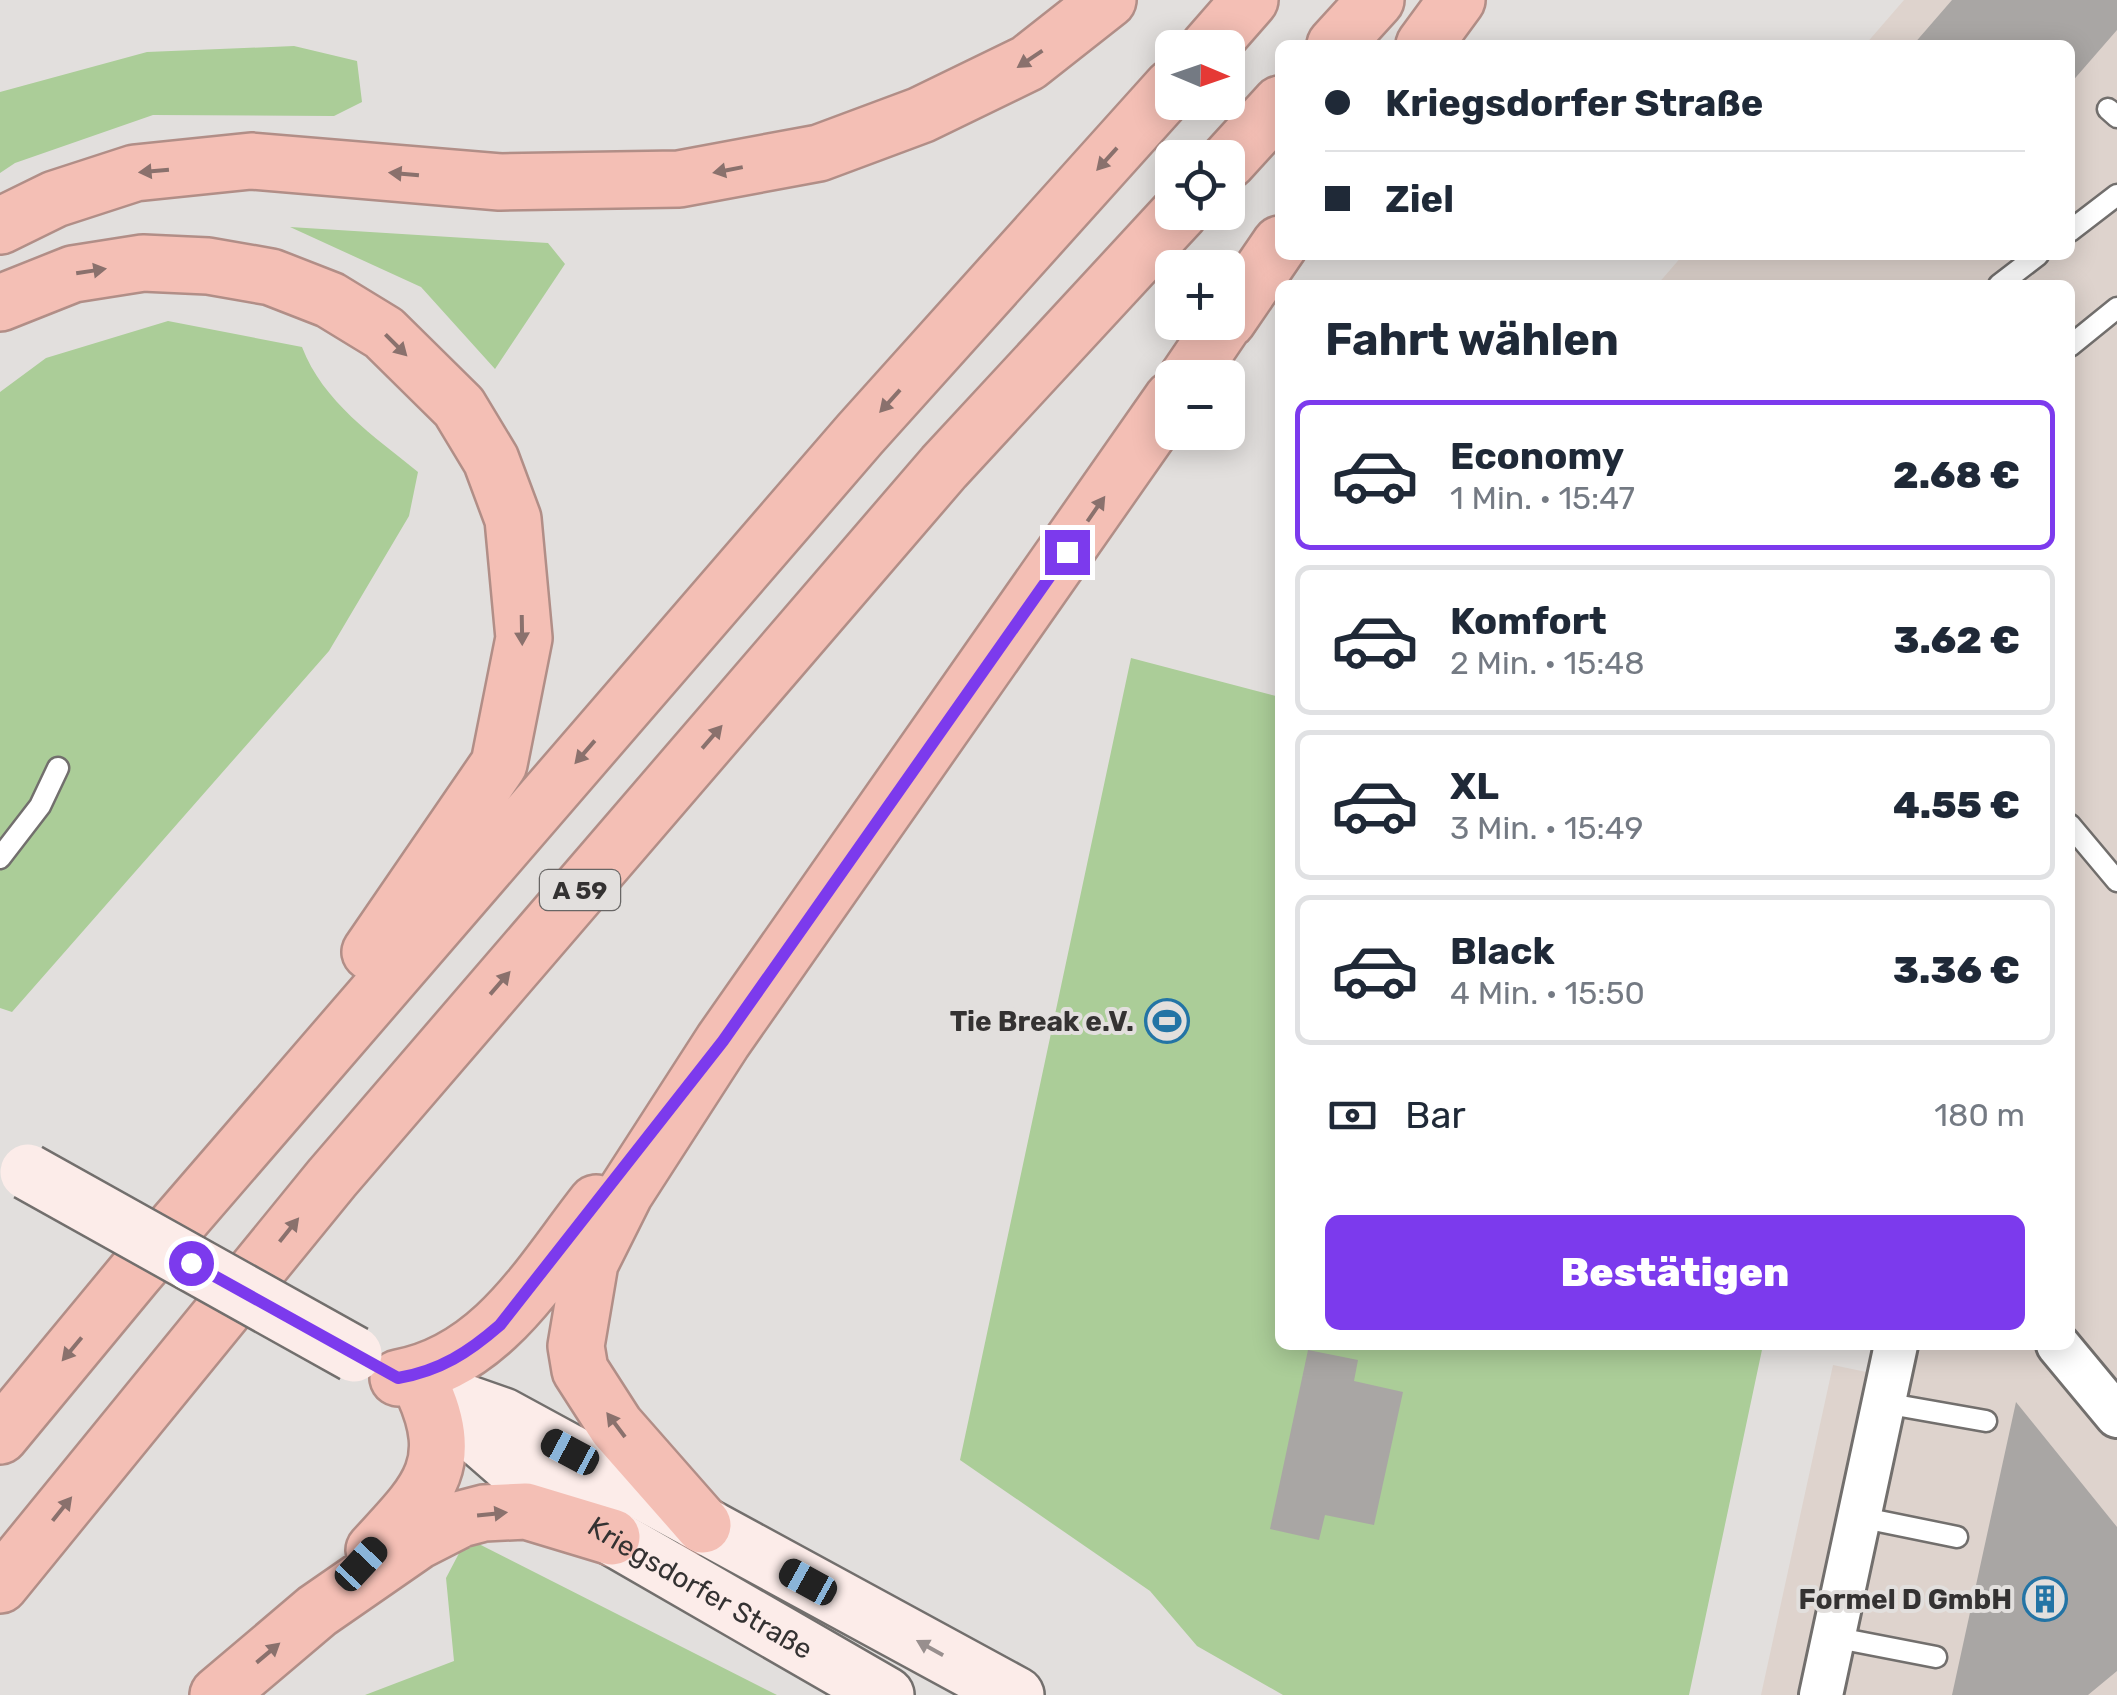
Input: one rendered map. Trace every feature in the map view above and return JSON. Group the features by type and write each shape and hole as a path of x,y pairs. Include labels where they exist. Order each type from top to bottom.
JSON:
{"highway":[{"path":"0,226 55,199 134,173 251,162 500,182 679,180 819,154 921,115 1028,63 1108,0"},
{"path":"1224,30 1250,0"},
{"path":"1339,40 1376,0"},
{"path":"1428,40 1457,0"},
{"path":"0,1436 134,1273 860,434 1155,105"},
{"path":"1245,142 1275,109"},
{"name":"A 59","path":"0,1585 345,1162 944,467 1163,230"},
{"path":"1245,294 1275,251"},
{"path":"0,304 73,274 144,263 208,266 271,278 330,300 384,332 459,407 492,460 514,519 524,638 499,764 423,879 134,1273"},
{"path":"704,1524 616,1426 580,1370 576,1346 590,1263 625,1192 723,1041 1155,423"},
{"path":"318,1610 415,1508 436,1468 434,1415 402,1380 448,1364 500,1325 723,1041"},
{"path":"218,1695 318,1610 418,1540 461,1519 484,1513 526,1511 612,1537"}],"main road":[{"name":"Kriegsdorfer Straße","path":"14,1164 402,1380 503,1416 1016,1695"},
{"name":"Kriegsdorfer Straße","path":"402,1380 533,1485 612,1537 886,1695"}],"street":[{"path":"1820,1695 1895,1350"},
{"path":"2062,1350 2117,1416"}],"lane":[{"path":"2075,227 2117,195"},
{"path":"2006,280 2032,260"},
{"path":"2075,342 2117,308"},
{"path":"0,858 40,806 58,768"},
{"path":"2075,830 2117,880"},
{"path":"1884,1403 1986,1421"},
{"path":"1859,1517 1958,1538"},
{"path":"1833,1637 1936,1658"}],"shaded area":[{"path":"1904,0 2117,0 2117,1695 1761,1695 1833,1365 1871,1373 1876,1350 2075,1350 2075,280 1661,280 1679,260 2075,260 2075,40 1869,40"}],"green space":[{"path":"294,46 357,61 362,102 334,116 153,115 15,163 0,173 0,92 147,52"},
{"path":"290,227 548,243 565,264 495,369 421,287"},
{"path":"168,321 302,347 311,367 336,401 418,472 409,516 329,651 12,1012 0,1008 0,392 46,358"},
{"name":"Tie Break e.V.","path":"1131,658 1275,696 1275,1350 1762,1350 1689,1695 1283,1695 1197,1646 1150,1591 960,1460"},
{"path":"467,1538 777,1695 365,1695 454,1661 446,1578"}],"building":[{"path":"1952,0 2117,0 2117,30 2075,78 2075,40 1917,40"},
{"path":"1308,1350 1358,1360 1354,1381 1403,1392 1374,1525 1325,1515 1319,1540 1270,1529"},
{"name":"Formel D GmbH","path":"2016,1402 2117,1527 2117,1671 2088,1695 1952,1695"}],"place":[{"name":"Tie Break e.V.","path":"1167,1021"},
{"name":"Formel D GmbH","path":"2045,1599"}],"route":[{"path":"191,1263 398,1378 448,1364 475,1347 500,1325 723,1041 1067,552"}]}
